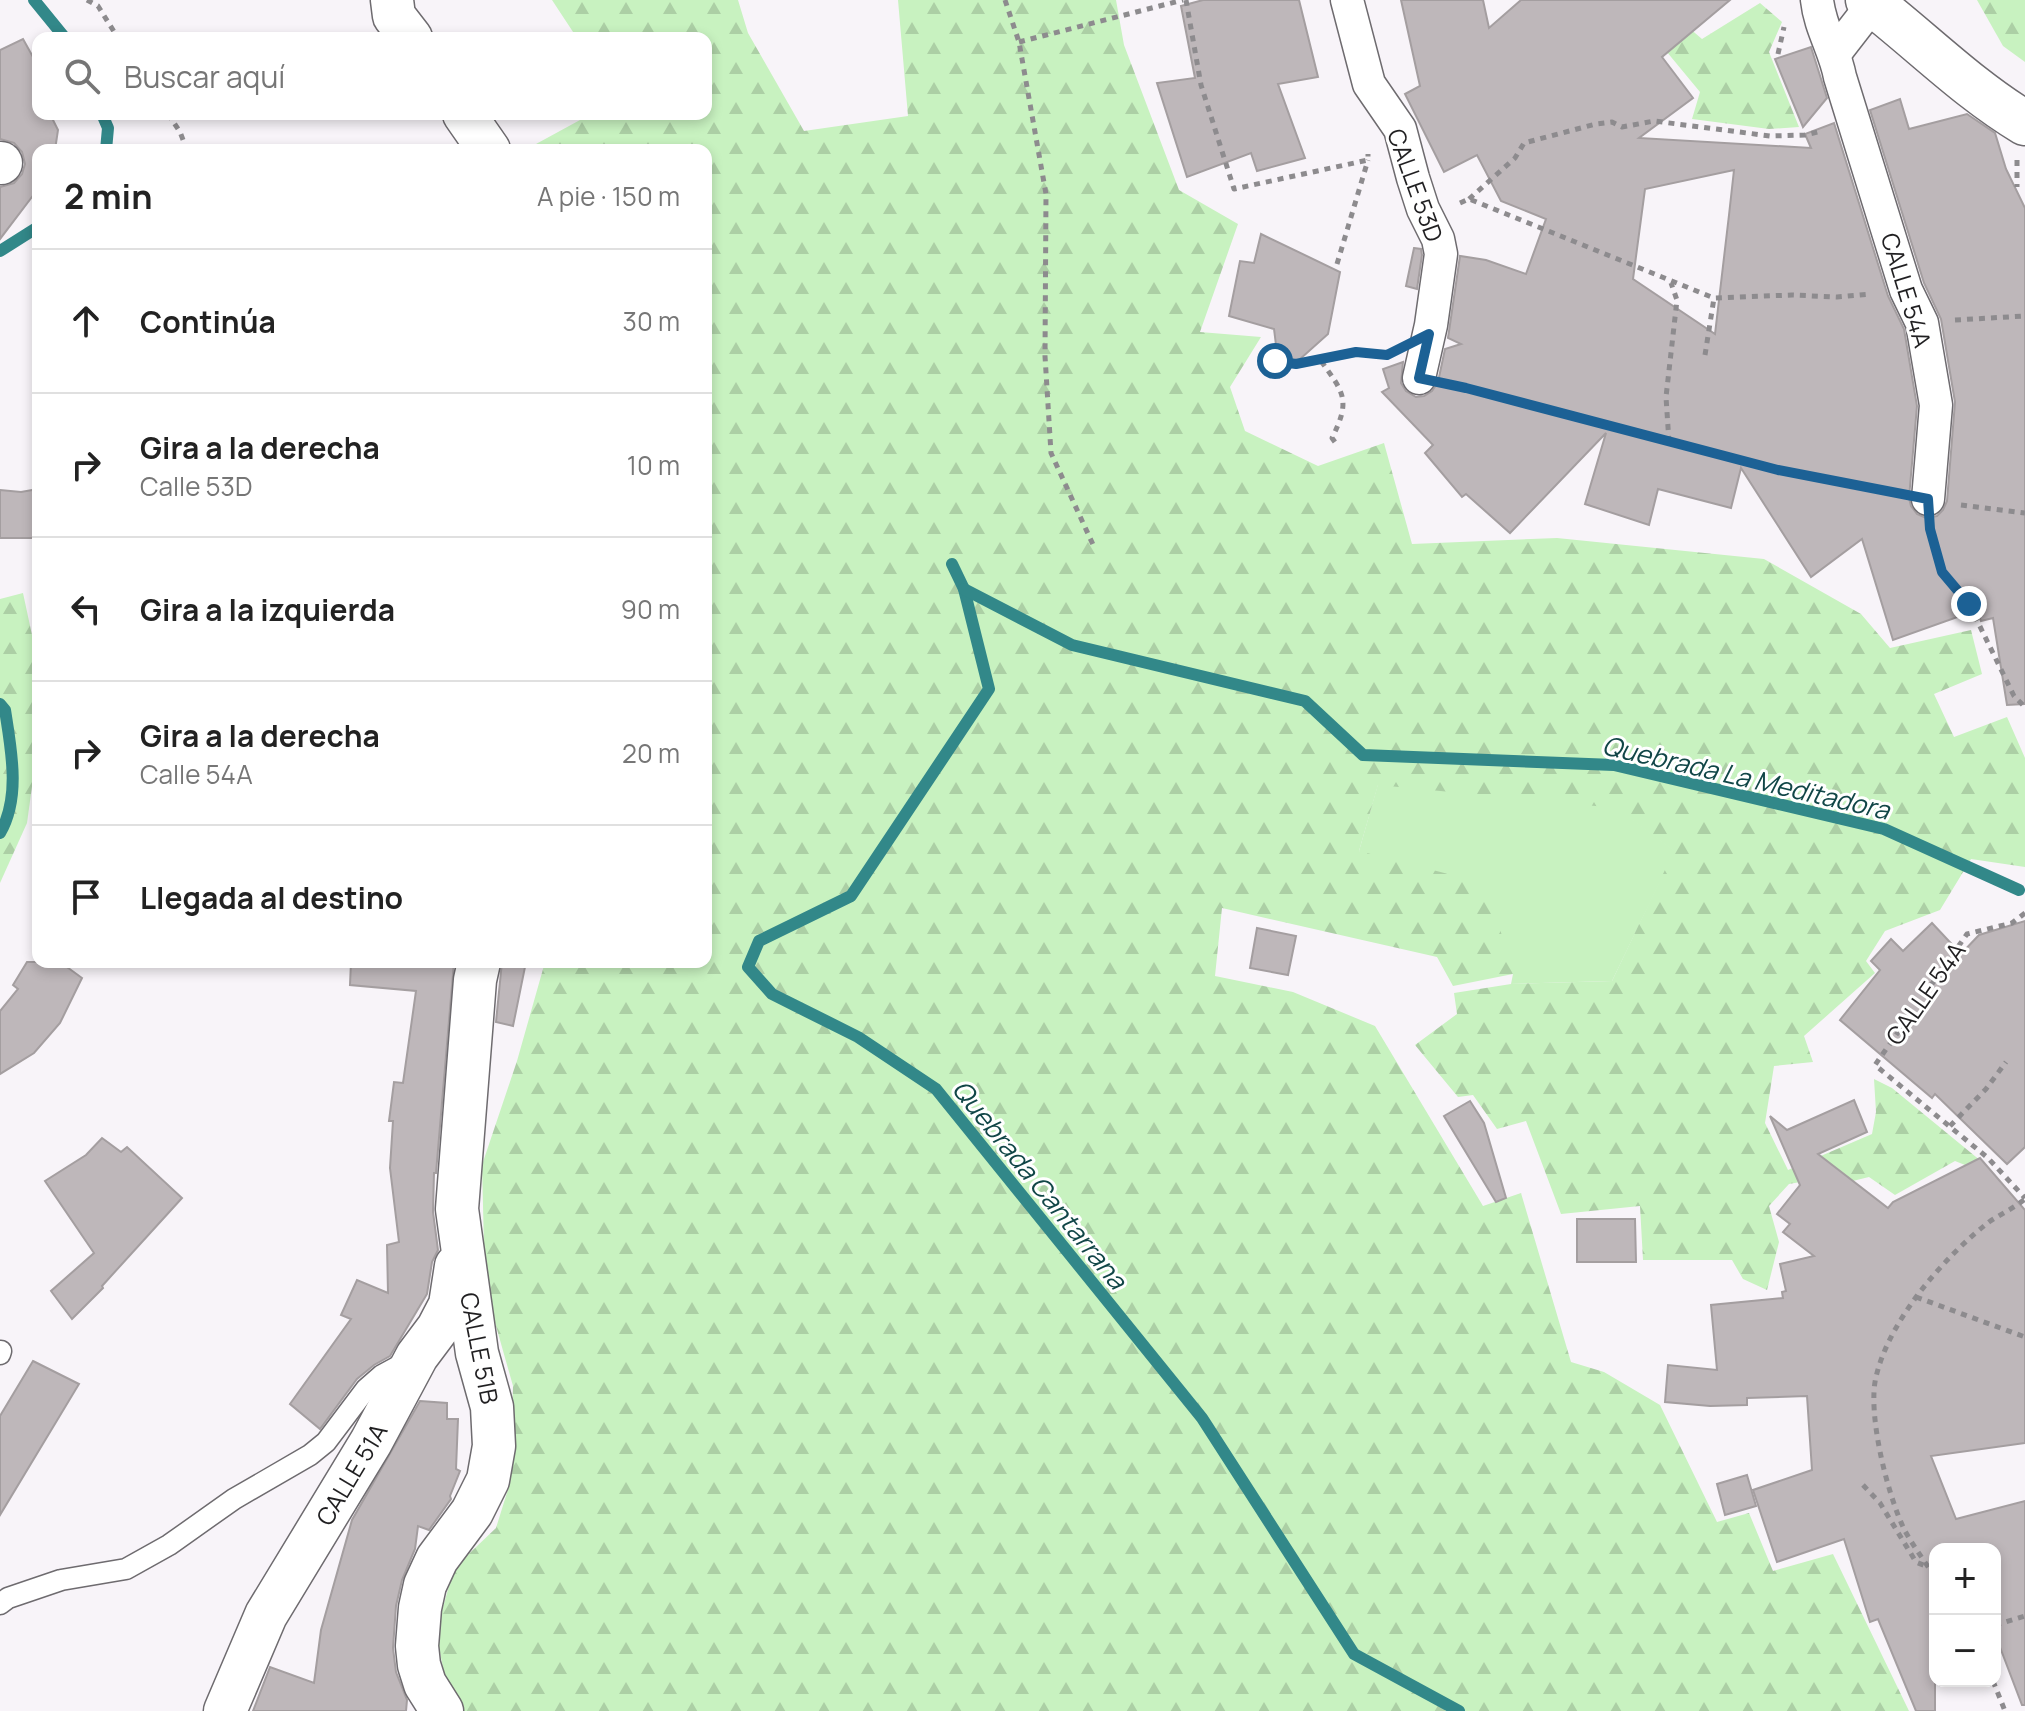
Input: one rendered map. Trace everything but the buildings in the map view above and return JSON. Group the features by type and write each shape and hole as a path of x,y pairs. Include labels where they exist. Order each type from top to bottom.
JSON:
{"street":[{"path":"392,0 394,16 406,32"},
{"name":"CALLE 53D","path":"1347,0 1369,84 1400,129 1413,178 1441,254 1419,378"},
{"name":"CALLE 54A","path":"1817,0 1819,22 1835,53 1906,290 1922,323 1936,405 1928,499"},
{"path":"1835,53 1871,2 1920,40 1963,80 2025,123"},
{"path":"468,120 485,144"},
{"name":"CALLE 51B","path":"442,1711 425,1684 419,1665 420,1608 425,1585 437,1559 472,1512 488,1480 494,1446 492,1407 477,1353 457,1209 478,968"},
{"name":"CALLE 51A","path":"225,1711 266,1615 450,1305 460,1233"}],"lane":[{"path":"0,1604 8,1598 61,1580 126,1569 169,1545 234,1499 310,1455 326,1442 366,1389 382,1375 417,1356"}],"path":[{"path":"87,0 98,6 114,32"},
{"path":"1005,0 1019,42 1046,194 1045,356 1051,453 1095,549"},
{"path":"1019,42 1184,0 1201,85 1234,189 1368,160"},
{"path":"1337,264 1368,160 1370,112 1377,99"},
{"path":"172,120 185,144"},
{"path":"1429,219 1469,199 1515,158 1524,143 1596,124 1612,122 1622,127 1654,121 1770,136 1805,135 1856,123"},
{"path":"1469,199 1714,298 1837,297 1906,290"},
{"path":"1669,442 1666,397 1677,300 1671,282"},
{"path":"1705,355 1714,298"},
{"path":"1922,323 2025,316"},
{"path":"1275,361 1296,364 1356,352 1387,355 1429,334"},
{"path":"1320,360 1342,390 1343,416 1332,438 1337,445"},
{"path":"1419,378 1778,470 1991,511 2025,513"},
{"path":"1928,499 1930,529 1942,572 1969,604 2014,696 2025,707"},
{"name":"CALLE 54A","path":"1950,1126 1875,1065 1967,934 2012,923 2025,913"},
{"path":"1929,1568 1905,1529 1884,1472 1873,1404 1875,1378 1887,1346 1916,1297 1990,1222 2025,1198 1988,1158 1950,1126 1986,1089 2006,1062"},
{"path":"1916,1297 2025,1337"},
{"path":"1863,1485 1880,1503 1916,1562 1929,1568"},
{"path":"2001,1623 2025,1616"},
{"path":"1995,1687 2005,1711"}],"green space":[{"path":"552,0 738,0 748,33 804,131 908,116 898,0 1116,0 1124,45 1179,190 1238,224 1200,332 1261,337 1230,387 1245,431 1318,466 1384,443 1412,544 1557,538 1764,559 1861,614 1890,648 1971,630 1982,674 1934,694 1954,737 2007,717 2025,758 2025,867 1971,859 1940,910 1885,931 1866,961 1875,973 1804,1036 1813,1062 1774,1066 1765,1123 1788,1170 1872,1134 1876,1112 1874,1079 1892,1088 1987,1166 1975,1169 1955,1161 1895,1195 1869,1177 1820,1189 1806,1181 1789,1184 1769,1206 1779,1242 1767,1290 1743,1279 1732,1260 1643,1260 1640,1206 1561,1214 1526,1121 1497,1129 1473,1095 1458,1097 1415,1045 1457,1014 1454,993 1511,984 1612,981 1674,851 1616,808 1378,785 1359,851 1487,884 1513,974 1453,986 1437,957 1222,908 1215,976 1293,992 1375,1026 1483,1206 1521,1193 1571,1362 1604,1372 1660,1405 1717,1522 1749,1513 1773,1571 1833,1554 1909,1711 462,1711 445,1678 436,1632 454,1568 496,1528 510,1483 513,1386 485,1287 482,1165 517,1061 543,968 712,968 712,144 536,144 580,120 712,120 712,32 573,32"},
{"path":"1977,0 2025,0 2025,62 2003,46"},
{"path":"1760,3 1782,22 1769,52 1799,127 1769,129 1692,119 1700,92 1657,40 1681,21 1702,39"},
{"path":"23,593 32,635 32,787 27,823 0,883 0,599"},
{"path":"1378,784 1616,807 1675,851 1612,981 1511,984 1513,974 1359,851"}],"waterway":[{"path":"34,0 60,32"},
{"path":"105,120 108,128 107,144"},
{"path":"0,251 32,231"},
{"name":"Quebrada Cantarrana","path":"952,564 964,589 989,689 851,896 759,941 748,967 772,994 858,1037 936,1089 1202,1418 1354,1654 1459,1711"},
{"name":"Quebrada La Meditadora","path":"964,589 1072,645 1305,701 1363,755 1614,765 1884,829 2019,890"},
{"path":"0,704 5,710 13,773 10,804 0,833"}],"route":[{"path":"1275,361 1296,364 1356,352 1387,355 1429,334 1419,378 1778,470 1928,499 1930,529 1942,572 1969,604"}]}
